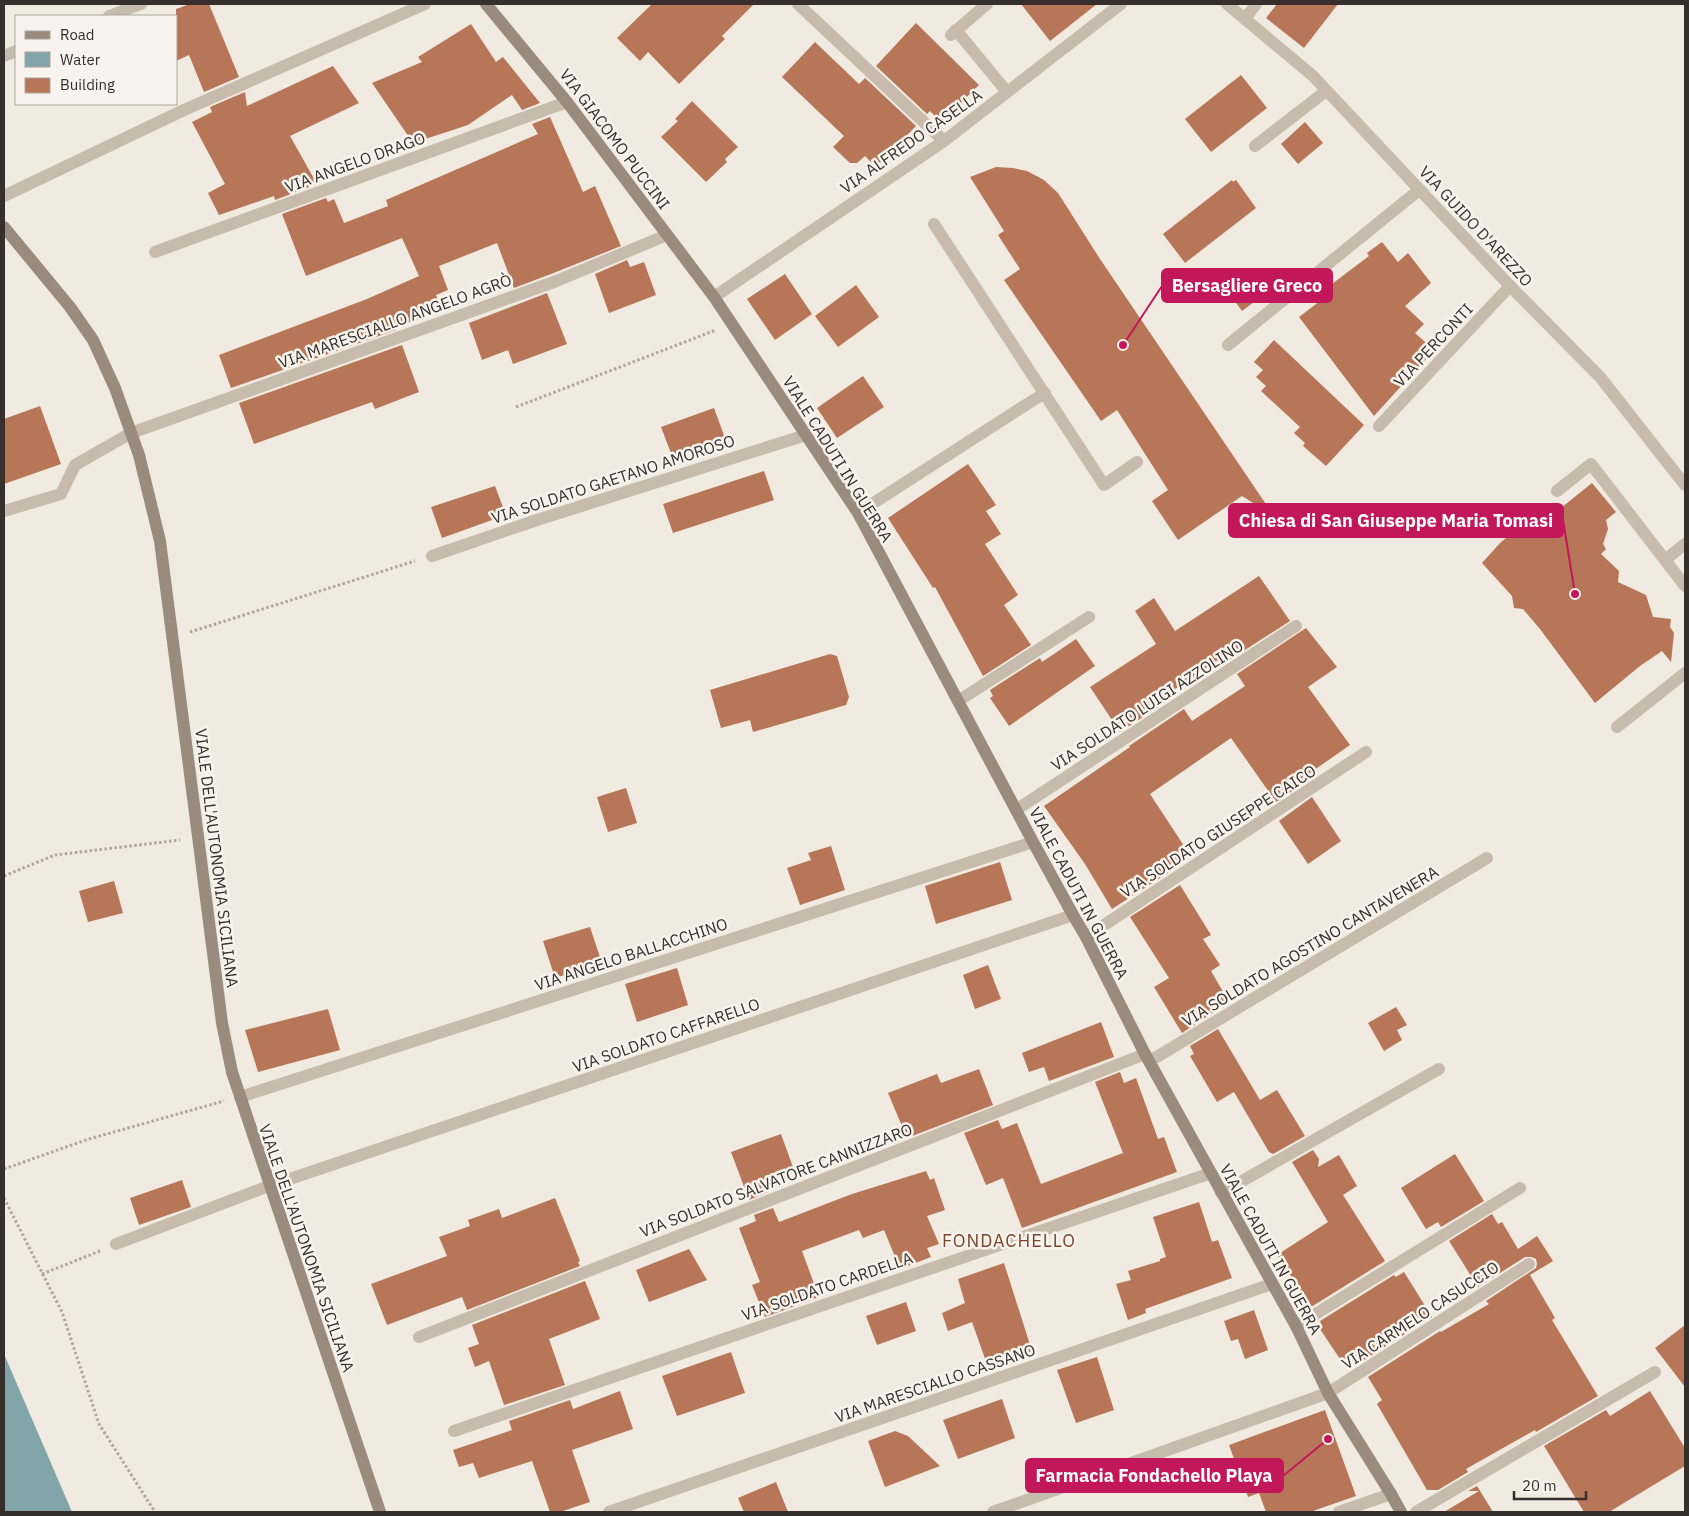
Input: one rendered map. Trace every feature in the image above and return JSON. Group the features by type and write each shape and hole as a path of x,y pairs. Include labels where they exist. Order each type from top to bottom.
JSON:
{"street":[{"path":"112,15 141,4"},
{"path":"4,196 184,110 425,4"},
{"name":"VIA GIACOMO PUCCINI","path":"486,4 567,102 714,297"},
{"path":"798,4 944,141"},
{"path":"987,4 954,33 1007,92"},
{"name":"VIA ALFREDO CASELLA","path":"714,297 944,141 1121,4"},
{"name":"VIA GUIDO D'AREZZO","path":"1227,4 1313,76 1510,286 1600,377 1685,485"},
{"path":"1246,19 1256,4"},
{"path":"1255,146 1326,90"},
{"name":"VIA ANGELO DRAGO","path":"155,252 567,102"},
{"path":"1228,345 1419,190"},
{"path":"934,224 1104,485 1137,462"},
{"name":"VIALE DELL'AUTONOMIA SICILIANA","path":"4,227 70,307 93,340 115,388 139,455 160,541 222,1023 232,1072 380,1512"},
{"name":"VIA MARESCIALLO ANGELO AGRÒ","path":"4,512 61,494 75,465 131,433 554,282 667,235"},
{"name":"VIA PERCONTI","path":"1379,426 1510,286"},
{"name":"VIALE CADUTI IN GUERRA","path":"714,297 858,514 1033,842 1086,937 1147,1058 1296,1326 1328,1393 1392,1494 1401,1512"},
{"path":"858,514 1045,393"},
{"name":"VIA SOLDATO GAETANO AMOROSO","path":"432,556 537,520 806,435"},
{"path":"1557,491 1591,464 1685,586"},
{"path":"1665,560 1685,544"},
{"path":"958,701 1089,616"},
{"name":"VIA SOLDATO LUIGI AZZOLINO","path":"1016,810 1296,626"},
{"path":"1616,727 1685,673"},
{"name":"VIA SOLDATO GIUSEPPE CAICO","path":"1086,937 1366,752"},
{"name":"VIA ANGELO BALLACCHINO","path":"240,1097 1033,842"},
{"name":"VIA SOLDATO AGOSTINO CANTAVENERA","path":"1147,1058 1487,858"},
{"name":"VIA SOLDATO CAFFARELLO","path":"116,1244 269,1186 1073,915"},
{"name":"VIA SOLDATO SALVATORE CANNIZZARO","path":"418,1337 1147,1058"},
{"path":"1221,1193 1439,1069"},
{"name":"VIA SOLDATO CARDELLA","path":"454,1431 1211,1173"},
{"path":"1296,1326 1520,1188"},
{"name":"VIA CARMELO CASUCCIO","path":"993,1512 1328,1393 1529,1264"},
{"name":"VIA MARESCIALLO CASSANO","path":"609,1512 1272,1284"},
{"path":"1416,1512 1655,1372"},
{"path":"1339,1512 1392,1494"}],"path":[{"path":"516,407 732,324"},
{"path":"173,638 432,556"},
{"path":"4,876 55,855 199,838"},
{"path":"4,1169 89,1139 240,1097"},
{"path":"4,1198 62,1312 100,1424 155,1512"},
{"path":"42,1274 116,1244"}],"water":[{"path":"4,1354 72,1512 4,1512"}],"building":[{"path":"190,4 209,4 239,77 204,92 189,55 178,60 178,15 176,15 176,9"},
{"path":"652,4 754,4 722,36 725,39 679,84 648,52 640,61 617,38"},
{"path":"1021,4 1097,4 1050,41"},
{"path":"1277,4 1338,4 1304,48 1266,18"},
{"path":"916,23 979,85 941,122 930,111 927,114 876,66"},
{"path":"471,24 496,62 503,57 540,103 522,110 512,95 468,125 413,143 372,83 422,62 418,57"},
{"path":"815,42 859,84 865,78 916,126 876,167 865,156 857,163 850,163 833,147 844,136 782,77"},
{"path":"333,66 359,103 290,136 317,184 275,200 274,196 219,215 208,193 225,184 192,122 212,112 210,107 245,92 247,106"},
{"path":"1241,75 1267,108 1211,152 1185,119"},
{"path":"692,101 738,147 725,159 727,162 706,182 661,137 678,121 675,119"},
{"path":"550,117 583,192 595,186 621,246 514,288 497,243 439,266 448,290 436,295 441,309 395,328 396,330 231,388 219,355 367,299 419,276 402,238 306,276 282,214 326,198 328,202 334,199 344,223 388,206 386,200 538,134 532,124"},
{"path":"1305,122 1323,143 1298,164 1281,144"},
{"path":"996,167 1027,171 1044,180 1058,193 1100,259 1274,516 1242,496 1178,540 1152,501 1168,490 1117,410 1101,421 1004,280 1020,269 998,235 1004,231 970,177"},
{"path":"1232,180 1233,182 1236,180 1256,208 1185,263 1163,234"},
{"path":"1382,242 1398,262 1408,253 1431,283 1405,306 1424,324 1415,333 1434,350 1374,416 1299,317 1320,301 1316,296 1369,256 1367,253"},
{"path":"627,260 630,267 644,262 656,295 609,313 595,274"},
{"path":"785,274 812,314 775,340 747,299"},
{"path":"1251,281 1262,296 1242,311 1231,296"},
{"path":"856,285 879,317 838,347 815,316"},
{"path":"547,293 567,344 513,364 508,350 482,360 469,323"},
{"path":"1274,340 1364,425 1326,466 1303,446 1305,443 1294,433 1300,427 1261,391 1266,386 1256,377 1263,370 1254,362"},
{"path":"402,345 419,392 375,409 372,402 254,444 239,403"},
{"path":"863,376 884,407 837,438 817,408"},
{"path":"40,406 61,464 4,484 4,419"},
{"path":"714,408 725,438 672,456 661,427"},
{"path":"968,464 996,505 986,511 1001,534 985,544 1018,595 1004,605 1031,645 983,676 935,587 933,588 888,518"},
{"path":"764,471 774,500 673,533 663,504"},
{"path":"1592,483 1616,512 1606,520 1608,529 1603,544 1606,549 1601,554 1619,571 1618,582 1646,595 1653,617 1671,619 1670,627 1674,633 1671,662 1662,651 1640,666 1595,703 1540,629 1523,609 1514,608 1512,596 1482,563 1500,543 1519,527 1539,516 1546,520"},
{"path":"495,486 506,515 442,538 431,507"},
{"path":"1259,576 1290,621 1228,661 1224,656 1172,691 1175,696 1120,732 1090,687 1156,644 1135,611 1154,598 1175,631"},
{"path":"1306,628 1337,667 1308,687 1350,745 1300,780 1303,784 1276,802 1231,738 1150,794 1190,855 1169,867 1171,871 1112,909 1085,864 1044,806 1184,709 1192,721 1245,686 1237,674"},
{"path":"1076,639 1095,666 1009,726 990,698 993,696 990,690 1040,658 1042,662"},
{"path":"830,654 837,656 849,697 846,705 753,732 750,720 721,728 710,690"},
{"path":"626,788 637,823 608,832 597,797"},
{"path":"1312,797 1341,841 1308,864 1279,821"},
{"path":"831,846 845,890 800,905 787,868 811,860 808,853"},
{"path":"1000,862 1012,900 936,924 925,886"},
{"path":"114,881 123,913 88,922 79,891"},
{"path":"1180,885 1211,935 1203,939 1220,965 1211,971 1229,1002 1182,1033 1154,987 1169,978 1130,917"},
{"path":"590,927 602,963 555,978 543,941"},
{"path":"988,965 1001,999 975,1009 963,975"},
{"path":"677,968 688,1005 637,1022 625,984"},
{"path":"1396,1007 1407,1025 1397,1030 1402,1040 1384,1051 1368,1023"},
{"path":"328,1009 340,1050 258,1072 245,1030"},
{"path":"1101,1022 1114,1057 1049,1081 1044,1067 1029,1072 1022,1053"},
{"path":"1218,1029 1260,1100 1277,1090 1305,1136 1273,1154 1269,1152 1234,1092 1217,1102 1190,1056 1194,1054 1190,1046"},
{"path":"979,1069 993,1105 907,1138 888,1093 937,1074 941,1083"},
{"path":"1120,1072 1124,1083 1136,1078 1158,1139 1164,1137 1177,1172 1022,1228 1003,1178 986,1185 964,1133 998,1120 1002,1129 1017,1123 1041,1184 1123,1153 1095,1082"},
{"path":"781,1134 794,1170 764,1182 768,1192 749,1200 731,1152"},
{"path":"1313,1150 1319,1159 1318,1167 1339,1155 1357,1186 1343,1195 1385,1261 1311,1307 1277,1255 1328,1222 1292,1162"},
{"path":"1455,1154 1484,1201 1441,1227 1438,1222 1426,1229 1401,1188"},
{"path":"926,1171 930,1180 934,1178 945,1210 927,1216 939,1244 927,1248 931,1257 900,1269 884,1230 863,1238 859,1230 802,1251 819,1297 765,1317 752,1285 760,1282 739,1228 756,1221 754,1215 773,1208 779,1222 852,1194"},
{"path":"182,1180 191,1207 139,1225 130,1198"},
{"path":"555,1198 580,1261 578,1262 580,1266 467,1310 462,1297 387,1325 371,1284 447,1256 439,1237 470,1226 468,1220 499,1209 502,1218"},
{"path":"1199,1202 1212,1242 1218,1240 1232,1278 1145,1309 1146,1313 1128,1320 1116,1284 1131,1280 1128,1271 1160,1261 1160,1259 1166,1257 1153,1217"},
{"path":"1492,1214 1498,1224 1502,1222 1518,1249 1537,1236 1553,1261 1530,1275 1555,1318 1552,1320 1598,1396 1466,1469 1468,1472 1438,1490 1427,1490 1377,1404 1382,1400 1368,1377 1440,1331 1489,1304 1486,1301 1536,1268 1536,1259 1525,1257 1478,1287 1449,1241"},
{"path":"689,1249 707,1280 649,1302 636,1270"},
{"path":"1004,1263 1032,1351 988,1367 972,1322 948,1331 942,1313 965,1303 958,1279"},
{"path":"1404,1272 1432,1317 1359,1363 1358,1361 1346,1368 1318,1326 1321,1324 1320,1321 1394,1275 1396,1277"},
{"path":"585,1281 600,1319 549,1339 565,1385 504,1405 489,1361 475,1367 468,1348 479,1344 472,1325"},
{"path":"906,1302 916,1331 877,1345 866,1316"},
{"path":"1254,1310 1268,1350 1245,1359 1238,1339 1231,1341 1224,1321"},
{"path":"1685,1325 1685,1387 1655,1348"},
{"path":"731,1352 745,1393 677,1416 662,1376"},
{"path":"1097,1357 1114,1410 1076,1423 1057,1370"},
{"path":"620,1391 633,1429 572,1450 590,1502 560,1512 550,1512 532,1461 479,1478 473,1463 459,1467 453,1450 512,1430 509,1421 570,1400 573,1409"},
{"path":"1650,1391 1685,1448 1685,1466 1609,1512 1584,1512 1544,1446 1606,1410 1610,1416"},
{"path":"1002,1399 1015,1438 958,1459 943,1420"},
{"path":"1325,1410 1356,1496 1310,1512 1266,1512 1259,1493 1248,1497 1229,1445"},
{"path":"895,1431 908,1436 940,1466 885,1487 868,1441"},
{"path":"776,1482 788,1512 744,1512 738,1498"},
{"path":"1477,1486 1493,1512 1444,1512 1479,1491 1468,1491"}],"place":[{"name":"Bersagliere Greco","path":"1123,345"},
{"name":"Chiesa di San Giuseppe Maria Tomasi","path":"1575,594"},
{"name":"Farmacia Fondachello Playa","path":"1328,1439"}],"district":[{"name":"FONDACHELLO","path":"1009,1241"}]}
